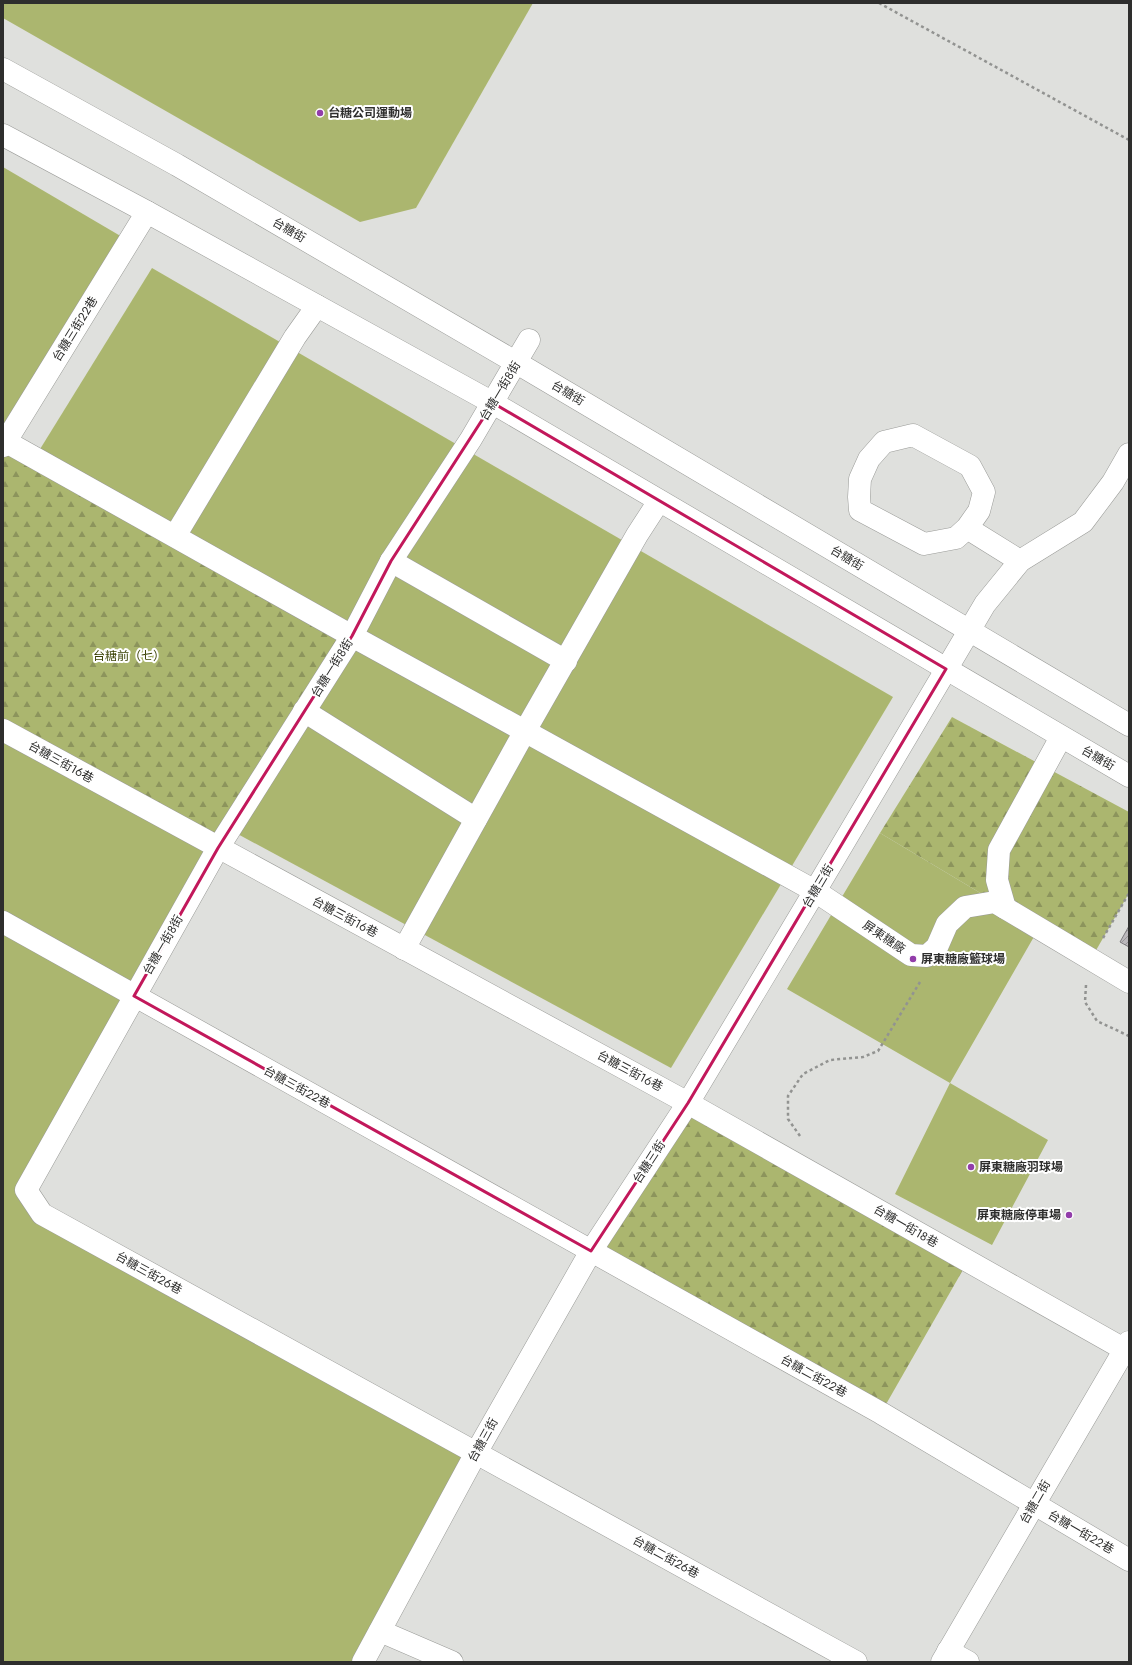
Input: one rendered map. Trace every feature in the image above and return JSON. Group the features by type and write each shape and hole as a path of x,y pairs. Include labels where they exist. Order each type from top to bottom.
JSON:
{"street":[{"name":"台糖街","path":"3,69 177,165 517,363 1129,726"},
{"name":"台糖街","path":"3,135 147,212 493,403 1129,776"},
{"name":"台糖三街22巷","path":"4,443 147,212"},
{"path":"175,536 295,337 317,306"},
{"name":"台糖一街8街","path":"134,996 218,848 352,636 391,561 493,403 529,340"},
{"path":"913,435 970,466 984,492 979,511 967,528 956,538 924,544 860,510 858,497 860,479 869,459 884,442 913,435"},
{"name":"屏東糖廠","path":"4,443 175,536 352,636 815,892 912,955 927,956"},
{"name":"台糖三街","path":"363,1662 476,1453 591,1251 688,1103 815,892 985,604 1020,561 1083,522 1112,482 1129,454"},
{"path":"404,949 525,731 637,535 659,501"},
{"path":"967,528 1020,561"},
{"path":"391,561 566,661"},
{"path":"304,711 476,819"},
{"name":"台糖三街16巷","path":"3,730 688,1103"},
{"path":"1005,908 997,880 999,850 1061,737"},
{"path":"927,956 937,947 947,924 965,907 994,902 1129,982"},
{"name":"台糖三街22巷","path":"3,922 591,1251"},
{"name":"台糖三街26巷","path":"134,996 26,1190 42,1214 476,1453"},
{"name":"台糖一街18巷","path":"688,1103 1128,1348"},
{"name":"台糖二街22巷","path":"591,1251 881,1413 1034,1504"},
{"name":"台糖二街","path":"945,1656 1128,1348"},
{"name":"台糖二街26巷","path":"476,1453 856,1662"},
{"name":"台糖一街22巷","path":"1034,1504 1129,1560"},
{"path":"380,1631 452,1662"},
{"path":"945,1656 968,1662"}],"path":[{"path":"879,3 1129,140"},
{"path":"800,1137 788,1119 788,1096 803,1074 830,1060 863,1057 878,1051 918,986 926,966 927,956"}],"highlighted area":[{"path":"493,403 946,669 688,1103 591,1251 134,996 218,848 352,636 391,561"}],"green space":[{"name":"台糖公司運動場","path":"3,3 533,3 416,208 360,222 3,18"},
{"path":"3,167 129,241 3,446"},
{"path":"152,268 893,697 671,1068 234,832 37,454"},
{"name":"台糖前（七）","path":"3,446 352,636 218,848 3,730"},
{"path":"952,717 1129,812 1129,893 1091,959 880,833"},
{"path":"3,730 218,848 26,1190 42,1214 476,1453 363,1662 3,1662"},
{"name":"屏東糖廠籃球場","path":"880,833 1039,928 950,1083 787,989"},
{"name":"屏東糖廠羽球場","path":"950,1083 1048,1140 992,1245 895,1194"},
{"path":"688,1103 968,1261 881,1413 591,1251"}],"building":[{"path":"1129,926 1129,947 1120,942"}],"place":[{"name":"台糖公司運動場","path":"320,113"},
{"name":"屏東糖廠籃球場","path":"913,959"},
{"name":"屏東糖廠羽球場","path":"971,1167"},
{"name":"屏東糖廠停車場","path":"1069,1215"}]}
